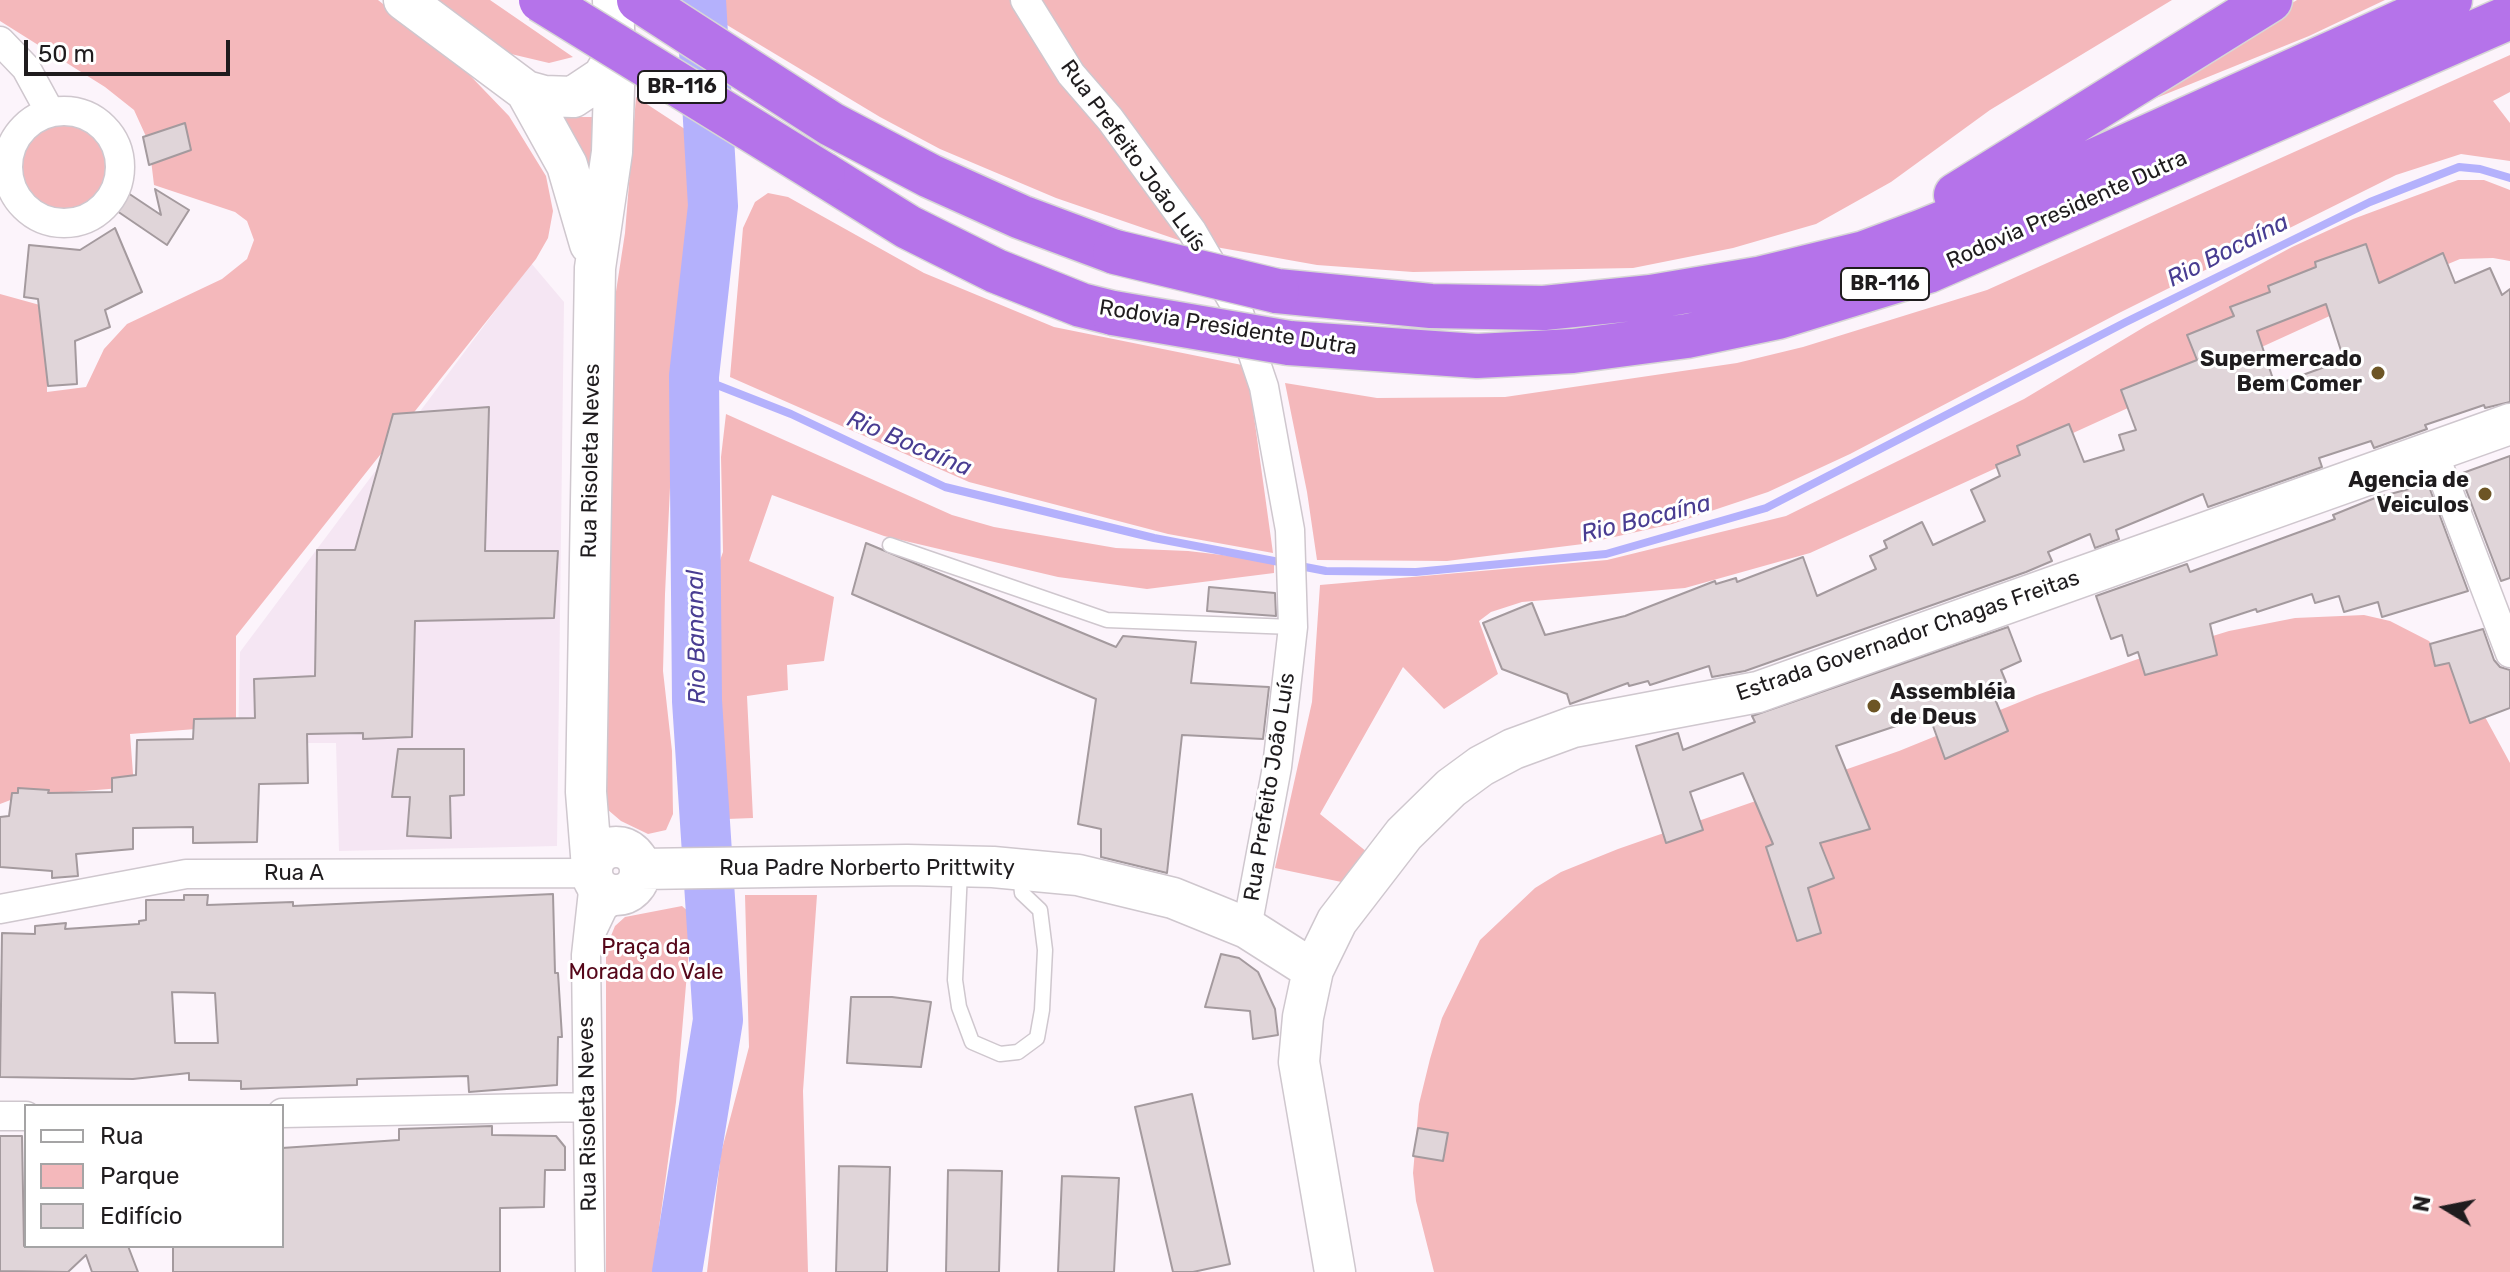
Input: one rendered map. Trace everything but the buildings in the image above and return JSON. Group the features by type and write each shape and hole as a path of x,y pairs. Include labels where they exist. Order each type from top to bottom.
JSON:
{"highway":[{"name":"Rodovia Presidente Dutra","path":"541,0 908,227 996,271 1081,305 1289,343 1477,356 1573,351 1687,336 1778,317 1928,271 2441,19"},
{"name":"Rodovia Presidente Dutra","path":"639,0 831,124 930,176 1021,217 1115,252 1277,291 1431,306 1544,308 1651,297 1728,284 1864,253 2441,19 2510,17"},
{"path":"1864,253 2270,0"}],"main road":[{"path":"404,0 526,91 558,145 576,185 595,268"},
{"name":"Rua Risoleta Neves","path":"613,0 612,152 595,268 586,792 615,872"},
{"path":"526,91 560,98 580,95 603,77 615,56"},
{"name":"Estrada Governador Chagas Freitas","path":"1335,1272 1299,1062 1303,1017 1313,970 1337,921 1404,834 1451,788 1481,766 1513,749 1573,727 1758,692 2510,424"},
{"name":"Rua Padre Norberto Prittwity","path":"615,872 747,867 961,866 1019,869 1112,882 1173,898 1247,928 1313,970"}],"street":[{"name":"Rua Prefeito João Luís","path":"1025,0 1071,74 1110,119 1192,231 1238,310 1264,387 1290,530 1293,627 1277,767 1247,928"},
{"path":"0,41 20,59 50,112"},
{"path":"69,110 88,115 104,126 118,149 121,168 117,187 102,209 85,219 65,223 37,216 21,203 11,185 8,163 17,137 31,121 50,112 69,110"},
{"path":"2433,451 2510,653"},
{"name":"Rua A","path":"0,909 186,874 615,872"},
{"name":"Rua Risoleta Neves","path":"590,1272 586,955 615,872"},
{"path":"284,1113 587,1107"},
{"path":"0,1116 24,1116"}],"lane":[{"path":"890,545 1107,620 1293,627"},
{"path":"961,866 955,980 959,1007 972,1042 1000,1054 1018,1052 1037,1038 1042,1010 1045,950 1040,910 1022,893 1019,869"}],"shaded area":[{"path":"531,263 564,302 557,846 339,851 336,743 238,743 240,652"}],"green space":[{"path":"0,0 378,0 458,63 509,116 546,176 553,211 548,238 536,259 236,636 236,726 130,734 134,787 21,796 0,804 0,294 47,307 47,392 86,387 104,349 127,324 222,279 247,259 254,240 247,221 235,212 154,185 149,143 134,110 105,87 0,21"},
{"path":"432,0 490,0 573,57 549,63 511,54"},
{"path":"719,0 1016,0 1187,243 1056,198 940,149 880,117 722,22"},
{"path":"1036,0 2172,0 1990,110 1891,182 1816,224 1733,248 1633,268 1413,272 1317,265 1210,246"},
{"path":"2297,0 2385,0 2309,36 2097,122"},
{"path":"2510,55 2510,92 2493,101 2510,123 2510,161 2461,154 2396,175 2119,313 1850,454 1768,492 1672,524 1583,544 1447,561 1317,560 1285,383 1377,398 1505,397 1737,363 1803,347 1987,290"},
{"path":"636,97 697,137 690,272 675,381 665,594 663,671 672,751 673,814 666,830 648,834 621,821 601,804 611,324 625,233"},
{"path":"64,117 83,121 99,131 109,147 113,166 109,185 99,201 83,211 64,215 45,211 29,201 19,185 15,166 19,147 29,131 45,121"},
{"path":"552,117 603,117 592,194"},
{"path":"2458,180 2484,180 2510,190 2510,261 2460,259 1810,553 1685,588 1522,602 1491,612 1479,621 1498,674 1444,709 1403,667 1320,814 1367,852 1351,884 1275,868 1312,702 1320,585 1607,560 1786,516 2024,399 2146,326 2292,247 2353,219"},
{"path":"768,193 788,197 924,273 1054,327 1247,366 1273,553 1168,534 969,482 730,377 743,228 755,202"},
{"path":"726,414 952,515 994,527 1116,548 1188,551 1274,561 1274,573 1147,589 1058,577 884,536 772,495 749,561 834,597 824,661 787,665 788,690 747,696 753,818 727,819 715,800 712,720 701,635 705,602 723,552 721,457"},
{"path":"2364,615 2390,621 2429,641 2472,693 2510,763 2510,1272 1434,1272 1416,1201 1413,1173 1419,1104 1430,1059 1442,1018 1480,940 1535,888 1561,872 1618,849 1899,751 2037,695 2138,659 2229,631 2295,618"},
{"path":"745,895 817,895 803,1091 808,1272 707,1272 721,1153 749,1047"},
{"name":"Praça da Morada do Vale","path":"682,906 690,913 691,926 676,1102 653,1272 606,1272 606,948 615,926 625,917"}],"waterway":[{"name":"Rio Bananal","path":"677,1272 718,1020 697,701 694,376 713,206 701,0"},
{"name":"Rio Bocaína","path":"694,376 791,414 945,487 1154,538 1326,571 1416,572 1606,554 1766,508 2126,322 2370,202 2459,167 2480,169 2510,178"}],"place":[{"name":"Supermercado Bem Comer","path":"2378,373"},
{"name":"Agencia de Veiculos","path":"2485,494"},
{"name":"Assembléia de Deus","path":"1874,706"}]}
